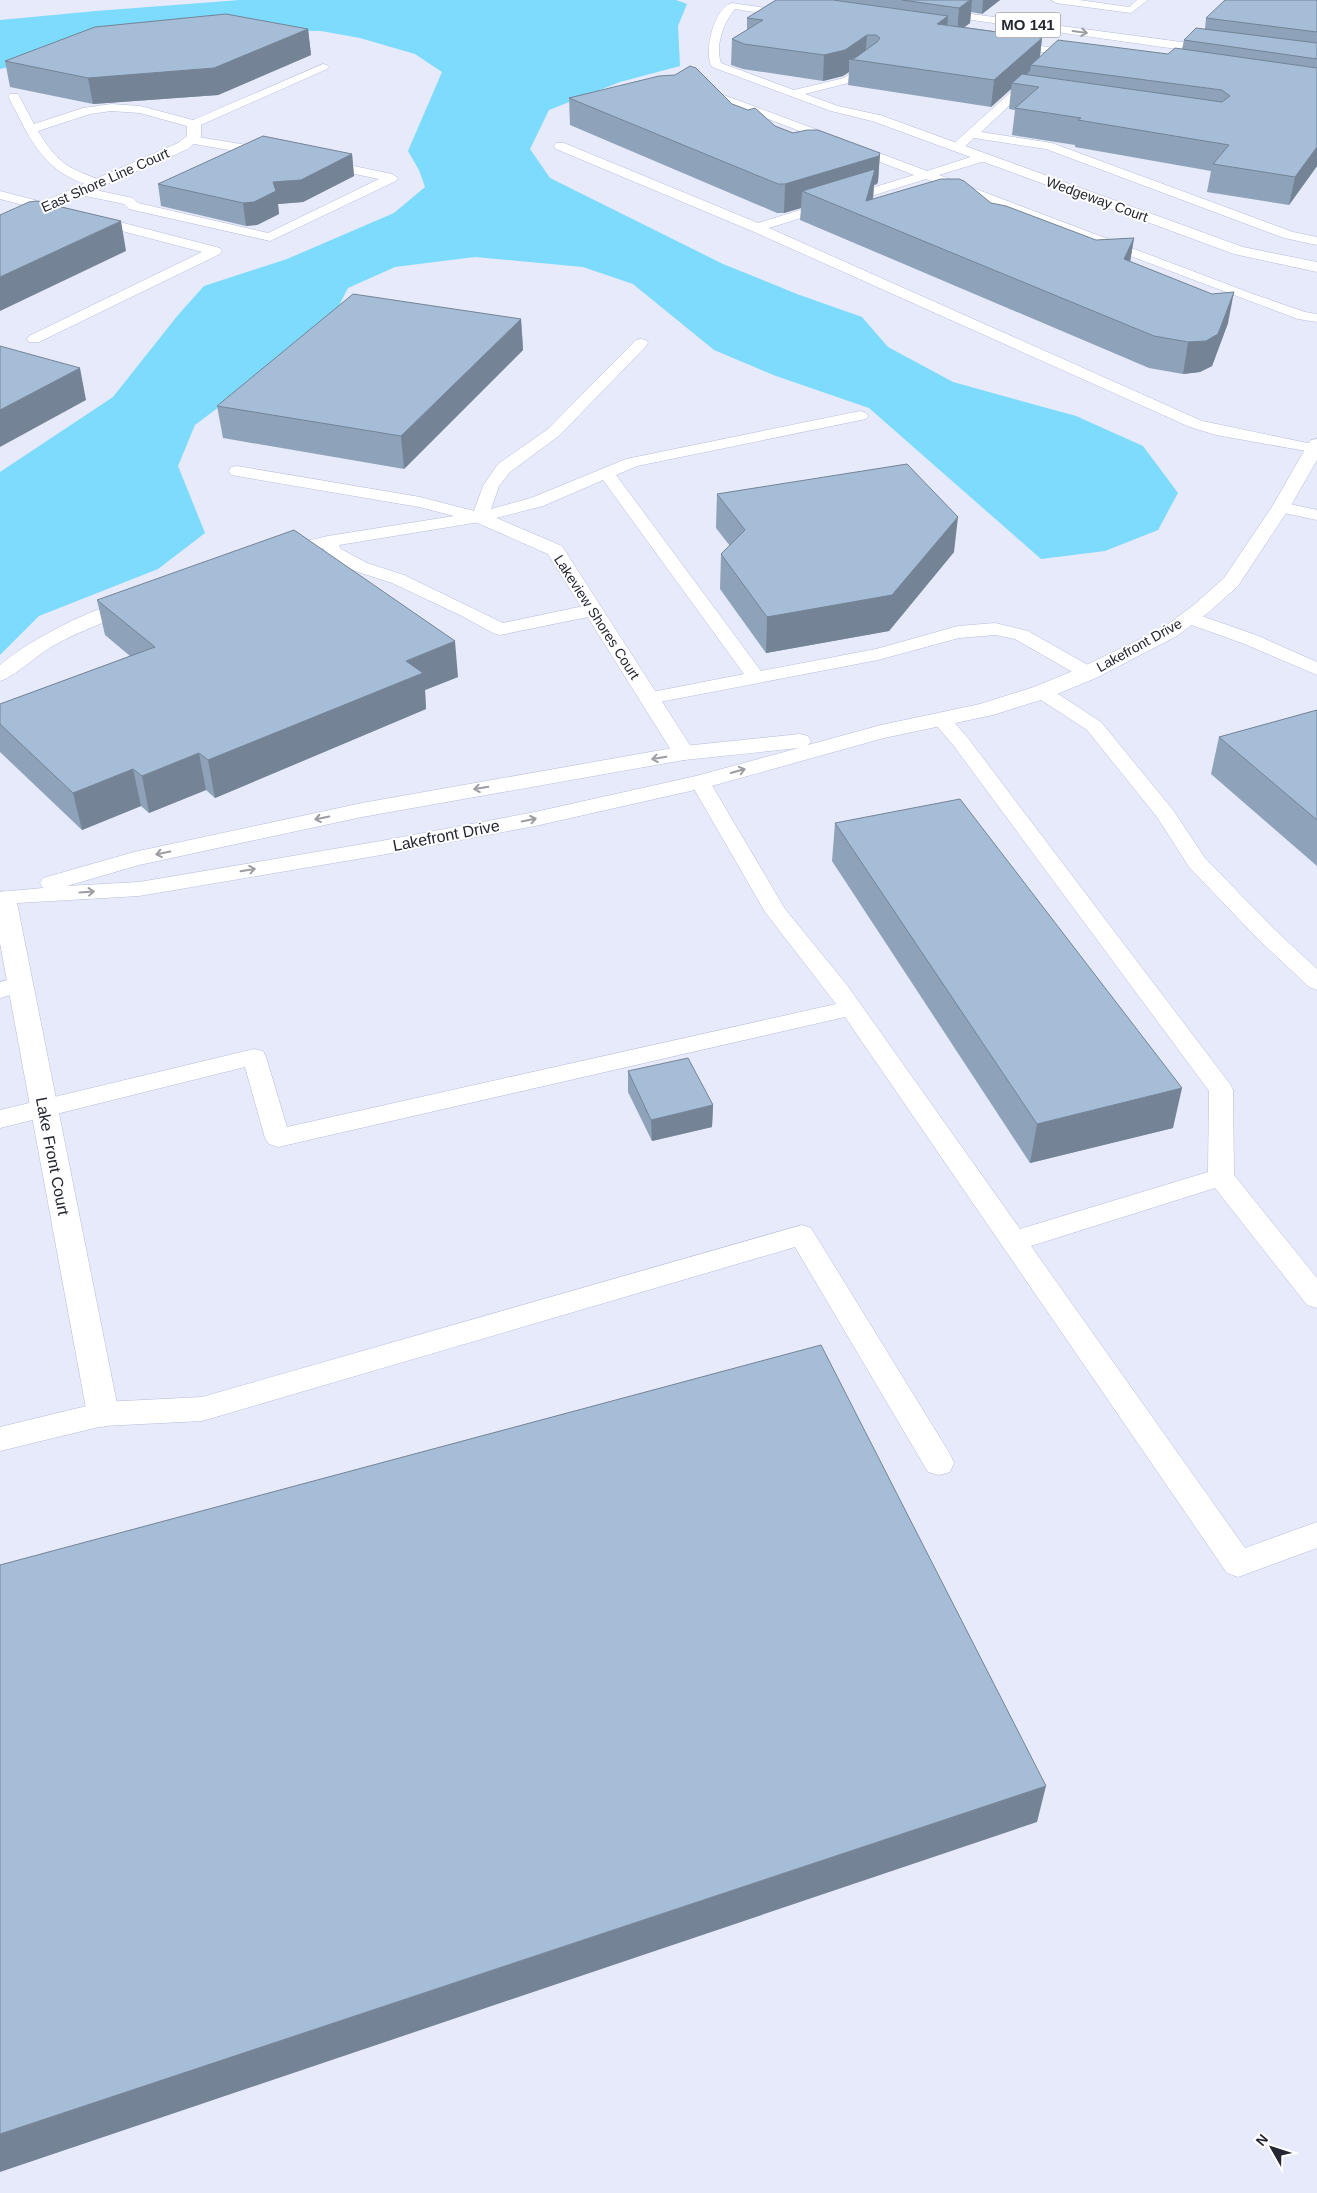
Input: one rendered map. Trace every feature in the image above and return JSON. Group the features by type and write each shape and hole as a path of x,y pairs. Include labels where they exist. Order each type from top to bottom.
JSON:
{"main road":[{"name":"MO 141","path":"924,11 1233,52"},
{"name":"Wedgeway Court","path":"880,119 1239,251 1317,267"},
{"path":"192,140 194,124"},
{"name":"East Shore Line Court","path":"0,222 24,216 43,208 192,140"},
{"name":"Lakefront Drive","path":"1,895 148,887 381,848 526,820 700,782 881,732 985,710 1042,692 1088,673 1170,632 1190,618 1231,582 1281,507 1316,447"},
{"name":"Lakeview Shores Court","path":"480,517 555,550 684,753"},
{"name":"Lakefront Drive","path":"1,895 134,859 362,810 684,753 881,732"},
{"name":"Lake Front Court","path":"1,895 10,988 44,1108 103,1414"}],"lane":[{"path":"1056,0 1131,10 1143,0"},
{"path":"809,17 732,6 724,14 712,52 716,65 835,109 880,119"},
{"path":"957,147 1045,67 1066,53 994,43"},
{"path":"792,94 848,80 870,64"},
{"path":"31,129 100,108 121,107 147,110 194,124 323,66"},
{"path":"683,87 691,86 1248,296 1303,316 1317,318"},
{"path":"1015,94 1035,97"},
{"path":"14,96 36,139 67,173 98,184"},
{"path":"856,126 880,119"},
{"path":"822,135 839,130"},
{"path":"971,134 1048,146 1289,235 1317,241"},
{"path":"192,140 282,155"},
{"path":"560,146 757,228 1196,424 1216,430 1316,447"},
{"path":"757,228 984,157"},
{"path":"81,191 128,201 134,206 270,237 392,178 309,161"},
{"path":"0,195 43,208 215,251 34,339"},
{"path":"480,517 490,486 504,468 554,432 641,343"},
{"path":"269,556 296,547 328,541 480,517 537,502 632,462 860,416"},
{"path":"237,471 420,502 480,517"},
{"path":"605,472 756,677"},
{"path":"1281,507 1317,515"},
{"path":"328,541 334,552 361,567 398,580 469,612 500,629 593,610"},
{"path":"0,675 18,658 53,638 98,617 152,598"},
{"path":"1190,618 1317,668"},
{"path":"649,698 878,654 958,632 995,629 1021,635 1088,673"},
{"path":"1042,692 1094,726 1166,814 1197,862 1266,934 1317,982"},
{"path":"941,719 960,741 1221,1090 1221,1177 1317,1298"},
{"path":"700,782 776,912 851,1008 1238,1564 1317,1535"},
{"path":"0,1119 254,1057 278,1138 851,1008"},
{"path":"1014,1241 1221,1177"},
{"path":"0,1439 103,1414 202,1409 802,1234 939,1463"}],"shaded area":[{"path":"0,0 1317,0 1317,2193 0,2193"}],"water":[{"path":"240,0 676,0 687,4 678,26 680,66 620,82 549,110 530,149 550,178 723,264 797,294 862,317 888,347 953,382 1076,416 1143,446 1178,493 1158,530 1105,551 1041,559 869,408 776,376 714,350 633,284 583,267 475,257 395,267 348,288 330,323 195,425 178,466 205,533 158,569 39,616 0,655 0,472 113,397 178,315 204,286 287,259 394,213 425,187 419,170 408,151 442,72 415,54 360,38 321,31 259,30 80,50 0,69 0,20"}],"building":[{"path":"776,0 833,0 948,16 937,24 1042,38 994,80 849,59 855,58 877,42 880,38 876,35 867,35 845,50 824,55 744,44 732,39 763,20 747,18"},
{"path":"902,0 970,0 959,8"},
{"path":"1225,0 1317,0 1317,32 1206,18"},
{"path":"226,14 308,29 214,68 88,78 5,61 95,27"},
{"path":"1196,28 1317,43 1317,59 1184,40"},
{"path":"1058,40 1168,54 1175,48 1317,68 1317,147 1295,177 1213,164 1229,145 1015,108 1039,87 1012,83 1022,74 1222,102 1230,96 1222,90 1031,65"},
{"path":"690,66 696,68 732,104 748,110 755,108 775,126 793,133 818,130 880,153 879,156 785,184 778,184 569,98 659,76 675,75"},
{"path":"263,136 352,154 301,180 273,182 276,191 254,202 243,203 158,184"},
{"path":"875,169 866,201 941,179 959,179 991,203 1006,206 1096,240 1134,238 1124,259 1212,294 1234,292 1218,334 1206,341 1188,342 1154,336 802,191"},
{"path":"36,201 121,221 0,277 0,215 29,202"},
{"path":"353,294 521,319 401,436 217,406"},
{"path":"0,346 80,368 0,410"},
{"path":"907,464 958,517 892,595 767,617 721,554 745,530 717,494"},
{"path":"294,530 455,641 406,661 423,673 208,760 199,753 142,776 133,769 73,793 0,724 0,704 155,647 97,600"},
{"path":"1317,710 1317,820 1219,737"},
{"path":"960,799 1182,1088 1037,1124 835,823"},
{"path":"688,1058 713,1105 651,1120 628,1071"},
{"path":"821,1345 1046,1786 0,2134 0,1565"}]}
